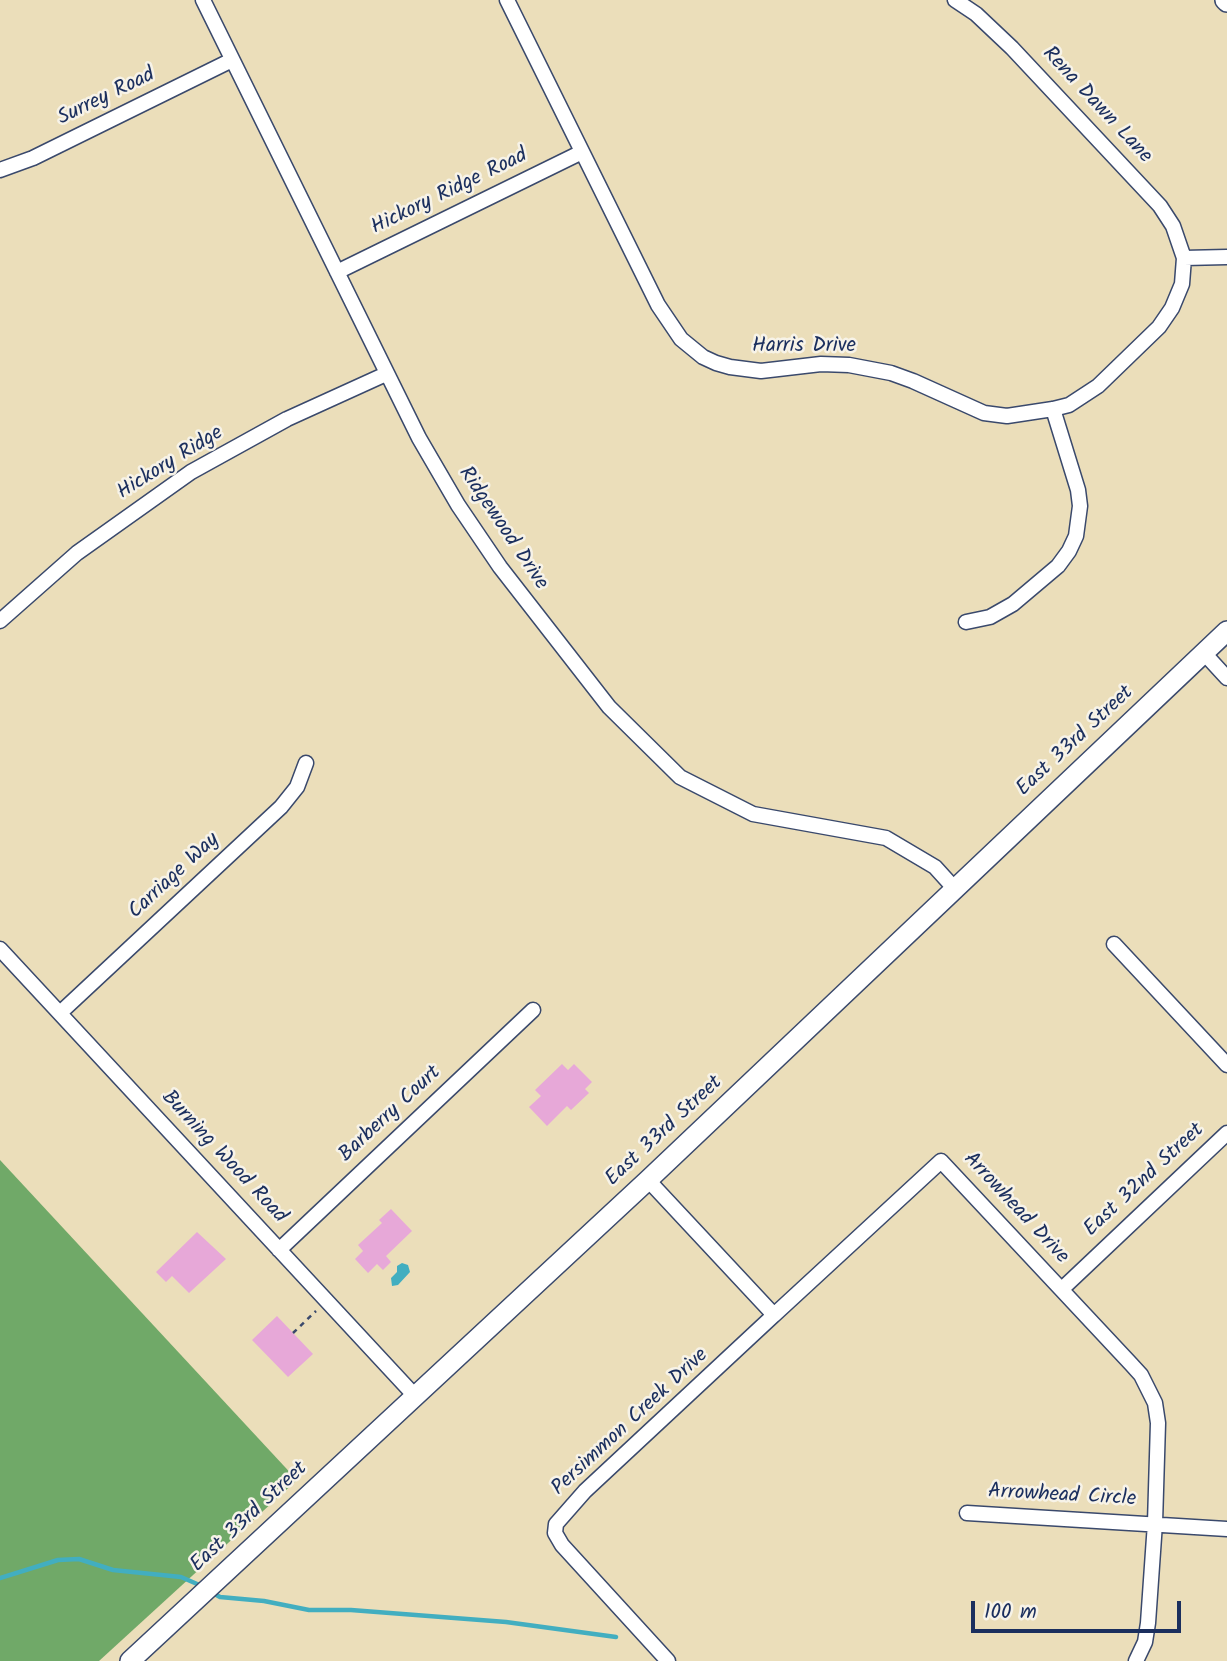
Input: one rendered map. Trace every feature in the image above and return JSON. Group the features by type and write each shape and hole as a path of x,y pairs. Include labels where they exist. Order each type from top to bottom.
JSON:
{"street":[{"name":"Ridgewood Drive","path":"203,0 419,438 458,505 500,567 609,708 680,777 753,814 886,838 935,867 954,888"},
{"name":"Harris Drive","path":"507,0 658,306 681,339 703,357 730,367 761,371 821,364 849,365 913,381 984,413 1007,416 1053,410 1069,405 1098,386 1159,327 1172,308 1182,284 1184,258"},
{"name":"Rena Dawn Lane","path":"955,0 976,14 1012,48 1160,206 1174,226 1184,258"},
{"name":"Surrey Road","path":"0,170 44,152 232,60"},
{"name":"Hickory Ridge Road","path":"337,272 582,152"},
{"path":"1184,258 1227,257"},
{"name":"Hickory Ridge","path":"0,621 77,553 191,472 288,419 386,374"},
{"path":"966,622 990,617 1013,604 1058,566 1076,536 1080,506 1078,490 1053,410"},
{"name":"East 33rd Street","path":"130,1661 648,1180 1227,631"},
{"path":"1203,653 1227,678"},
{"name":"Carriage Way","path":"60,1013 281,807 297,787 306,763"},
{"path":"1114,944 1227,1065"},
{"name":"Burning Wood Road","path":"0,949 415,1396"},
{"name":"Barberry Court","path":"279,1250 533,1010"},
{"name":"East 32nd Street","path":"1062,1289 1227,1133"},
{"name":"Arrowhead Drive","path":"774,1315 941,1160 1141,1376 1155,1403 1158,1423 1155,1523 1148,1623 1145,1642 1136,1661"},
{"path":"648,1180 774,1315"},
{"name":"Persimmon Creek Drive","path":"668,1661 562,1545 555,1533 556,1524 585,1491 774,1315"},
{"name":"Arrowhead Circle","path":"967,1513 1227,1529"}],"path":[{"path":"293,1333 325,1299"}],"green space":[{"path":"0,1160 297,1480 99,1661 0,1661"}],"water":[{"path":"402,1263 408,1265 410,1272 398,1285 392,1286 391,1278 397,1272 397,1266"}],"building":[{"path":"562,1064 568,1070 574,1064 592,1082 585,1089 589,1093 571,1110 567,1106 547,1126 529,1107 541,1096 535,1090"},
{"path":"391,1209 412,1231 386,1256 391,1262 383,1270 377,1264 368,1273 355,1259 363,1251 358,1245 382,1223 379,1220"},
{"path":"197,1232 226,1259 189,1293 172,1276 166,1282 156,1272"},
{"path":"277,1316 313,1354 288,1377 252,1340"}],"waterway":[{"path":"0,1578 58,1560 79,1559 113,1570 181,1577 204,1587"},
{"path":"211,1592 220,1597 264,1601 309,1610 351,1610 506,1622 616,1637"}]}
